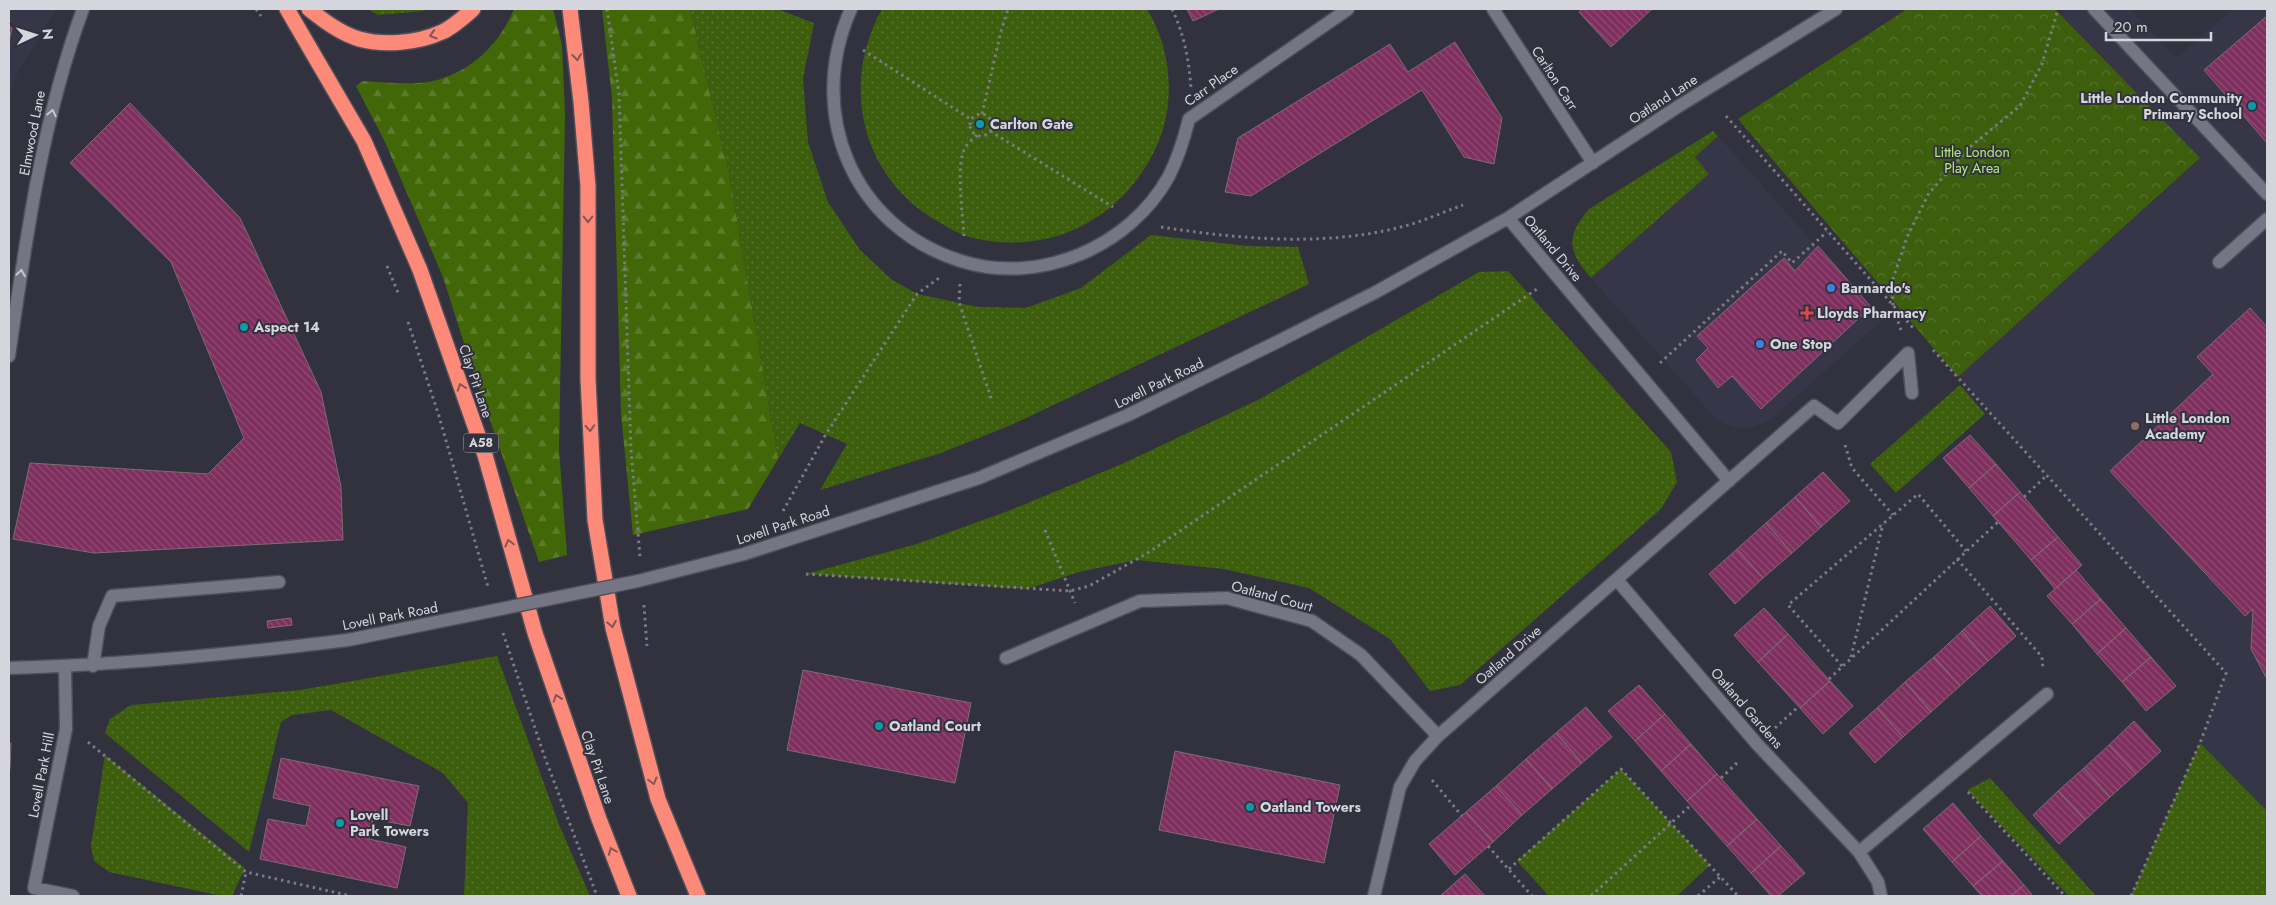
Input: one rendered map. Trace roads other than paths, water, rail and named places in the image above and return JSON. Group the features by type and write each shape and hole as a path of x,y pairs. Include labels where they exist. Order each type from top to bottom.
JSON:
{"highway":[{"name":"Clay Pit Lane","path":"286,9 364,141 420,270 485,455 535,633 599,819 629,896"},
{"path":"309,9 330,25 358,39 386,43 414,40 443,32 473,9"},
{"path":"570,9 581,102 588,186 588,379 595,520 613,628 658,799 698,896"}],"street":[{"name":"Elmwood Lane","path":"9,356 27,237 58,83 84,9"},
{"name":"Carr Place","path":"851,9 842,28 835,56 832,81 833,109 846,158 872,202 909,237 931,249 962,261 1000,268 1043,266 1067,260 1111,238 1132,222 1152,200 1168,177 1184,138 1189,119 1348,9"},
{"name":"Carlton Carr","path":"1493,9 1593,163"},
{"name":"Oatland Lane","path":"1508,218 1836,9"},
{"path":"2094,9 2267,194"},
{"name":"Oatland Drive","path":"1508,218 1729,481"},
{"name":"Lovell Park Road","path":"9,668 93,666 208,657 348,640 638,581 744,554 979,478 1128,415 1376,292 1508,218"},
{"path":"2220,262 2267,219"},
{"name":"Oatland Drive","path":"1374,896 1400,787 1415,761 1438,736 1814,406 1838,423 1908,352 1912,393"},
{"name":"Oatland Gardens","path":"1617,580 1757,744 1859,852 1878,882 1881,896"},
{"path":"93,666 99,626 112,596 279,582"},
{"name":"Oatland Court","path":"1006,658 1140,601 1227,598 1312,621 1361,655 1438,736"},
{"name":"Lovell Park Hill","path":"65,666 66,729 33,892 73,896"},
{"path":"1859,852 2047,694"}],"place":[{"name":"Little London Community Primary School","path":"2252,106"},
{"name":"Carlton Gate","path":"980,124"},
{"name":"Barnardo's","path":"1831,288"},
{"name":"Lloyds Pharmacy","path":"1807,313"},
{"name":"Aspect 14","path":"244,327"},
{"name":"One Stop","path":"1760,344"},
{"name":"Little London Academy","path":"2135,426"},
{"name":"Oatland Court","path":"879,726"},
{"name":"Oatland Towers","path":"1250,807"},
{"name":"Lovell Park Towers","path":"340,823"}],"park label":[{"name":"Little London Play Area","path":"1972,160"}]}
